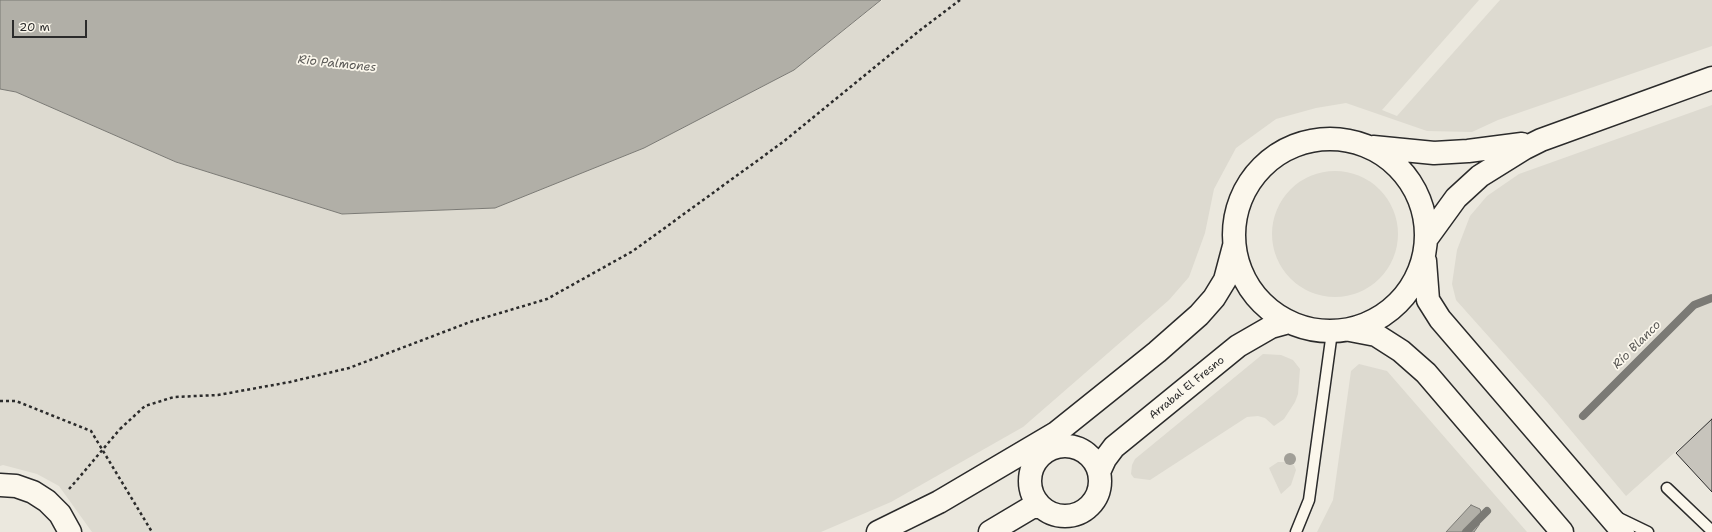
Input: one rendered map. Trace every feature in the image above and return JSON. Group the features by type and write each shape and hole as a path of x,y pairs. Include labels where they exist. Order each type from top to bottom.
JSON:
{"street":[{"path":"1341,331 1368,324 1384,316 1398,304 1410,290 1419,274 1426,247 1456,198 1480,176 1505,159 1541,140 1712,78"},
{"path":"878,532 939,502 1056,433 1157,352 1204,309 1214,298 1225,280 1234,242 1238,206 1253,179 1269,161 1285,150 1301,143 1319,139 1338,139 1365,145 1389,158 1402,170 1413,185 1426,220 1428,300 1440,319 1623,532"},
{"path":"1365,145 1434,153 1502,148 1541,140"},
{"path":"1234,242 1244,279 1254,295 1267,308 1283,320 1316,331 1341,331 1376,335 1401,351 1426,373 1562,532"},
{"name":"Arrabal El Fresno","path":"1099,472 1105,459 1114,447 1238,346 1271,326 1289,322"},
{"path":"1059,446 1072,424 1084,411"},
{"path":"1065,445 1076,447 1086,453 1094,461 1099,472 1100,482 1097,494 1092,503 1084,512 1076,515 1059,516 1041,507 1035,501 1030,490 1029,477 1032,466 1040,456 1048,450 1059,446 1065,445"},
{"path":"905,532 952,508 1005,474 1016,470 1031,471"},
{"path":"0,484 16,486 33,492 47,501 60,514 70,532"},
{"path":"990,532 1032,508 1041,507"}],"lane":[{"path":"1296,532 1309,500 1341,331"},
{"path":"1667,488 1712,531"},
{"path":"1606,512 1648,532"}],"path":[{"path":"77,480 120,429 145,406 174,398 218,394 290,382 350,368 470,322 547,299 633,251 783,142 919,31 960,0"},
{"path":"0,401 16,401 91,431 152,532"}],"shaded area":[{"path":"882,0 1479,0 1382,110 1397,116 1500,0 1712,0 1712,46 1498,120 1472,132 1427,131 1346,103 1316,108 1276,119 1236,148 1214,189 1205,233 1189,277 1169,300 1023,427 891,502 821,532 92,532 59,486 37,474 3,465 0,466 0,89 16,92 176,162 342,214 495,208 644,148 794,70"},
{"path":"1432,0 1712,0 1712,532 657,532 1179,161"},
{"path":"1712,105 1712,419 1626,496 1548,403 1456,300 1452,284 1457,250 1470,216 1487,196 1519,174"},
{"path":"1335,171 1359,176 1370,182 1383,194 1393,210 1398,234 1393,258 1387,269 1375,282 1359,292 1335,297 1311,292 1300,286 1287,274 1277,258 1272,234 1277,210 1283,199 1295,186 1311,176"},
{"path":"1263,354 1281,355 1293,360 1300,369 1298,394 1295,402 1284,419 1274,426 1265,418 1258,416 1247,417 1150,480 1134,478 1131,474 1132,465 1135,459"},
{"path":"1359,364 1387,371 1527,532 1474,532 1479,525 1471,505 1446,532 1317,532 1333,500 1351,371"},
{"path":"0,417 211,532 0,532"},
{"path":"1278,462 1288,462 1294,465 1296,470 1291,485 1281,494 1269,468"}],"water":[{"name":"Rio Palmones","path":"0,0 881,0 794,70 644,148 495,208 342,214 176,162 16,92 0,89"},
{"path":"1471,505 1480,509 1482,516 1479,525 1474,532 1446,532"}],"building":[{"path":"1712,419 1712,492 1676,453"}],"waterway":[{"name":"Río Blanco","path":"1583,416 1694,305 1712,298"},
{"name":"Río Blanco","path":"1466,532 1487,511"}]}
